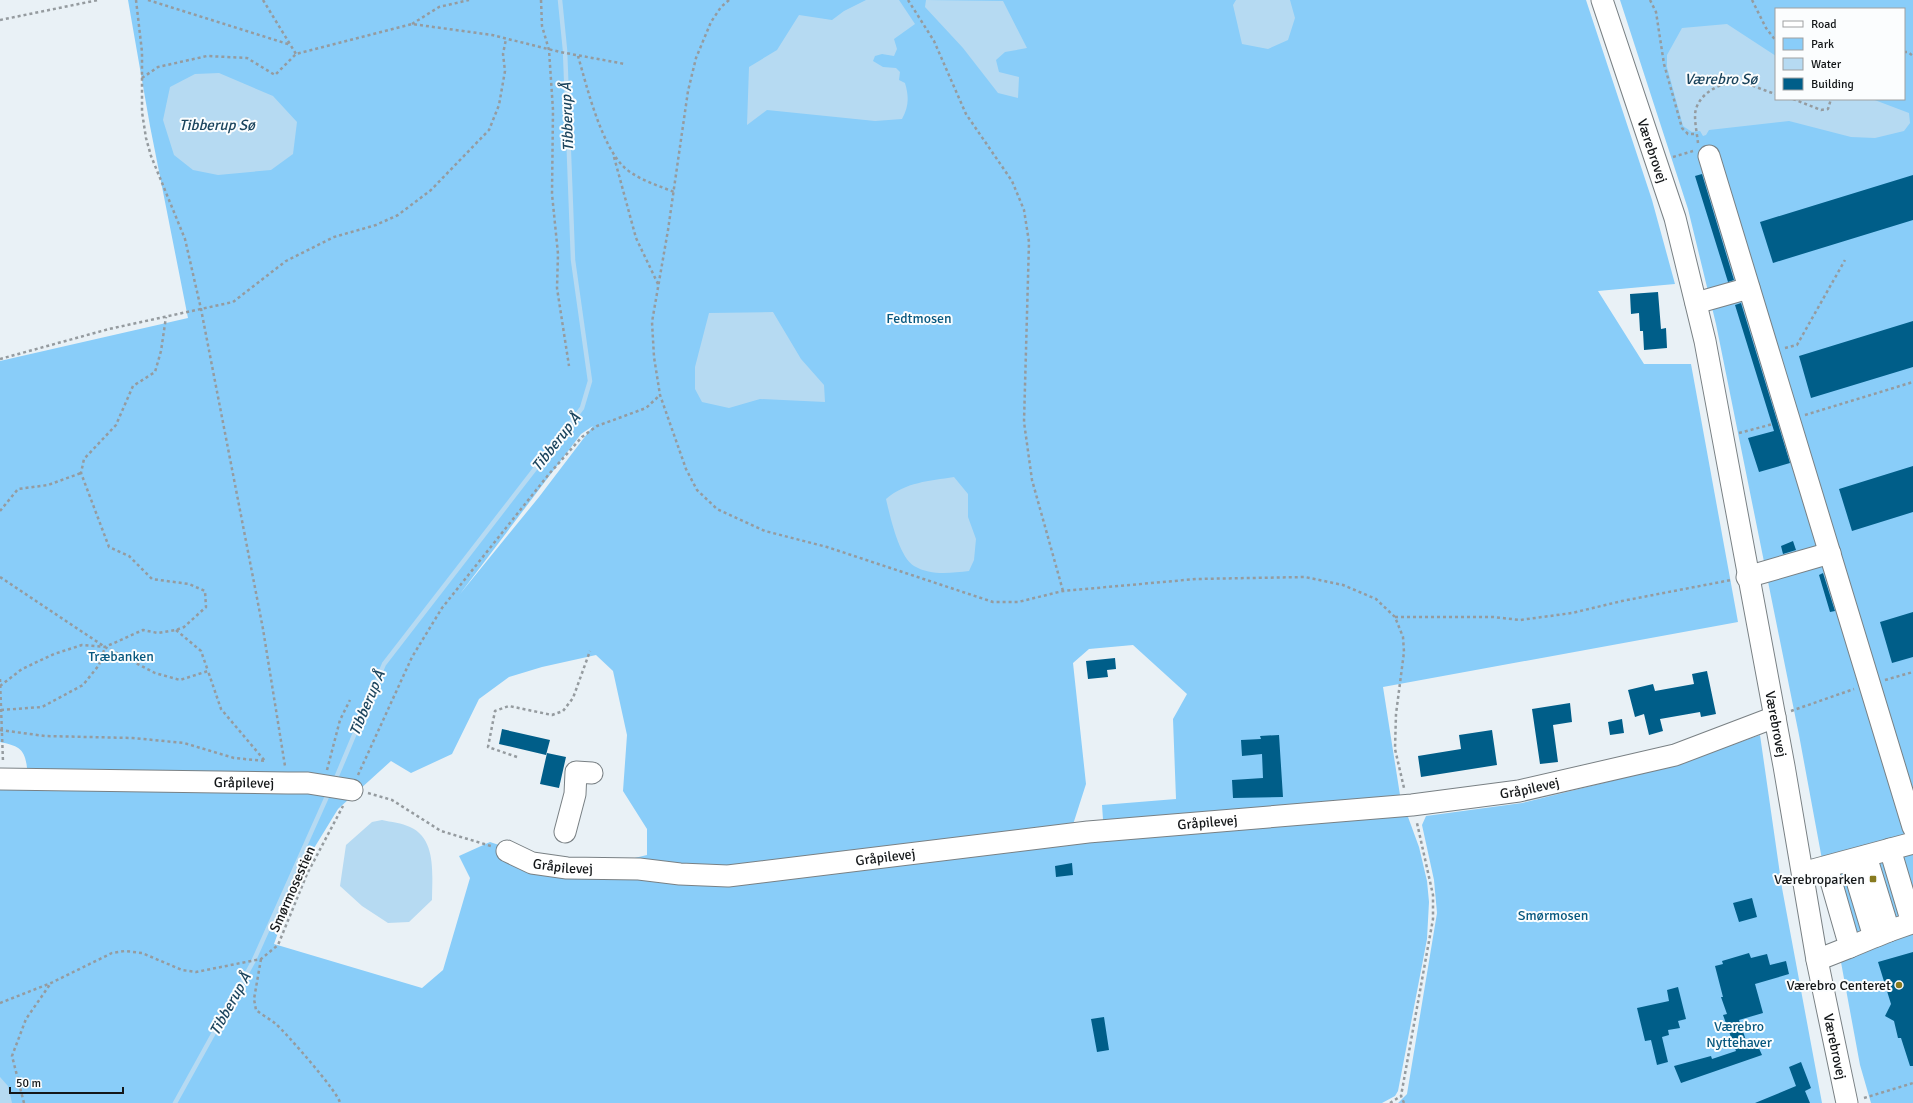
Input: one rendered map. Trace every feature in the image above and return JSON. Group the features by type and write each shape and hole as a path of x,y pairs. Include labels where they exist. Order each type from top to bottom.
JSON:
{"street":[{"name":"Værebrovej","path":"1602,0 1675,218 1696,303 1724,438 1747,577 1775,717 1817,960 1855,1101"},
{"path":"1708,156 1790,420 1913,827"},
{"path":"1696,303 1749,288"},
{"path":"1747,577 1830,553"},
{"name":"Gråpilevej","path":"507,851 532,863 567,868 639,869 680,874 728,876 1088,832 1412,805 1519,791 1675,755 1775,717"},
{"path":"565,832 575,794 576,772 592,773"},
{"name":"Gråpilevej","path":"1,779 288,783 352,790"},
{"path":"1803,872 1827,867 1913,843"},
{"path":"1817,960 1912,923 1890,850"},
{"path":"1859,858 1881,934"},
{"path":"1827,867 1850,947"}],"path":[{"path":"0,20 98,0"},
{"path":"136,0 142,52 142,112 146,138 151,156 185,239 201,309 263,629 288,783"},
{"path":"148,0 291,46"},
{"path":"263,0 296,54"},
{"path":"141,78 158,67 207,56 247,58 274,75 296,54 412,24 439,7 468,0"},
{"path":"541,0 542,26 549,50 553,110 552,194 558,254 557,288 569,366"},
{"path":"729,0 721,7 711,22 696,58 688,92 674,192 652,322 654,357 660,395 686,469 697,490 717,509 765,531 827,547 993,602 1018,602 1063,591 1196,579 1306,577 1343,585 1376,599 1396,617 1403,637 1404,652 1396,714 1395,749 1405,789 1412,805 1428,868 1432,895 1433,919 1401,1096 1404,1103"},
{"path":"908,0 934,41 966,114 1012,181 1024,210 1029,242 1024,422 1032,480 1063,591"},
{"path":"1650,0 1656,12 1664,64 1682,128 1688,134 1697,134 1695,114 1700,102 1718,86 1726,83 1742,83 1761,91 1775,94"},
{"path":"1752,0 1760,18 1775,40"},
{"path":"412,24 492,35 549,50 625,64"},
{"path":"0,359 109,329 233,302 286,261 334,237 376,225 398,215 431,190 489,130 499,105 505,71 503,54 506,39"},
{"path":"578,55 593,108 613,154 636,238 658,285"},
{"path":"1796,100 1821,110 1828,109 1831,100"},
{"path":"1657,162 1704,148 1708,156"},
{"path":"613,154 625,168 642,179 674,192"},
{"path":"1769,353 1797,345 1845,260"},
{"path":"0,686 22,669 54,654 82,645 105,647 143,630 158,633 184,627 206,607 205,591 189,584 152,579 129,556 109,547 81,473 84,459 116,425 133,386 155,372 161,351 166,317"},
{"path":"1724,438 1790,420 1913,382"},
{"name":"Smørmosestien","path":"0,1003 51,983 112,953 125,951 142,953 182,970 196,972 261,959 278,945 307,874 352,790 412,657 442,608 549,474 582,437 597,426 646,408 660,395"},
{"path":"0,511 18,489 48,484 81,473"},
{"path":"0,577 105,647 154,673 180,680 208,671"},
{"path":"1396,617 1493,617 1520,620 1572,613 1622,601 1747,577"},
{"path":"176,630 201,651 221,708 265,761 288,783"},
{"path":"1,710 42,707 83,686 99,665 105,647"},
{"path":"517,757 488,748 495,711 509,706 552,714 563,711 573,698 590,651"},
{"path":"1775,717 1870,684 1913,672"},
{"path":"0,679 1,779"},
{"path":"323,786 340,720 350,700"},
{"path":"1,730 45,736 132,738 184,743 234,758 265,761"},
{"path":"352,790 392,800 441,831 507,851"},
{"path":"261,959 254,999 256,1010 277,1025 330,1085 340,1099 340,1103"},
{"path":"24,1103 12,1056 26,1019 51,983"},
{"path":"1855,1101 1913,1083"},
{"path":"1390,1103 1401,1096"}],"green space":[{"path":"128,0 1586,0 1652,200 1675,284 1598,291 1644,364 1691,364 1738,622 1383,687 1400,795 1419,847 1427,881 1429,902 1427,939 1398,1091 1395,1096 1382,1103 0,1103 0,787 35,774 27,768 26,761 20,749 0,742 0,361 188,318 150,126","holes":["593,426 539,497 460,594 581,434","1133,645 1187,694 1173,719 1176,799 1102,805 1104,834 1069,837 1086,784 1073,663 1089,649","596,655 613,671 627,735 623,791 647,829 647,855 614,863 540,859 490,842 459,856 470,878 443,970 422,988 274,944 300,871 338,809 391,761 411,773 452,754 479,699 509,677 542,667"]},
{"path":"1620,0 1913,0 1913,1103 1871,1103 1860,1065 1799,735 1716,324 1688,209"},
{"name":"Smørmosen","path":"1760,735 1782,888 1822,1103 1398,1103 1407,1094 1437,913 1434,880 1422,825 1426,816 1522,803 1672,766"}],"water":[{"path":"866,0 899,0 915,24 894,39 897,49 894,56 882,54 875,56 873,61 883,67 896,68 900,72 899,80 905,83 908,97 906,110 902,119 875,121 767,110 747,125 749,67 777,50 799,15 832,20 844,11"},
{"path":"926,0 1003,1 1027,48 1005,52 996,60 999,72 1019,77 1018,98 998,93 963,48 925,7"},
{"path":"1236,0 1290,0 1295,18 1288,40 1268,49 1242,44 1233,5"},
{"name":"Værebro Sø","path":"1727,24 1775,55 1775,100 1875,100 1909,113 1910,123 1904,131 1875,138 1851,137 1789,121 1709,130 1706,135 1703,136 1700,131 1692,132 1683,126 1667,67 1667,55 1682,28"},
{"name":"Tibberup Sø","path":"219,73 273,96 297,122 293,154 271,170 218,175 193,170 174,155 163,120 170,87 195,74"},
{"path":"773,312 801,359 824,385 825,402 760,399 729,408 702,402 695,389 695,367 709,313"},
{"path":"954,477 968,494 968,517 976,539 974,560 969,571 934,573 914,566 904,554 896,536 886,499 902,489 918,483"},
{"path":"382,820 410,827 419,833 425,840 429,849 432,869 432,900 409,922 388,923 362,906 340,886 346,845 372,822"},
{"path":"0,1077 8,1086 12,1103 0,1103"}],"building":[{"path":"1702,174 1734,280 1728,282 1695,176"},
{"path":"1913,175 1913,220 1773,263 1760,222"},
{"path":"1658,292 1661,329 1666,328 1667,348 1644,350 1643,331 1640,331 1639,313 1631,314 1630,294"},
{"path":"1741,303 1790,463 1759,472 1748,438 1774,431 1735,305"},
{"path":"1913,321 1913,367 1811,398 1799,356"},
{"path":"1913,466 1913,512 1852,531 1839,489"},
{"path":"1793,541 1796,550 1783,554 1781,546"},
{"path":"1823,573 1835,611 1830,612 1819,575"},
{"path":"1913,612 1913,657 1892,663 1880,622"},
{"path":"1115,658 1116,669 1107,670 1108,677 1088,679 1086,661"},
{"path":"1707,671 1716,714 1701,717 1700,712 1660,719 1663,731 1649,735 1644,714 1635,717 1628,690 1653,684 1655,691 1694,684 1692,674"},
{"path":"1570,703 1572,722 1553,725 1558,762 1540,764 1532,709"},
{"path":"1622,719 1624,733 1610,735 1608,722"},
{"path":"502,729 550,740 546,755 499,744"},
{"path":"1492,730 1497,765 1421,777 1418,756 1461,749 1459,735"},
{"path":"1279,735 1283,797 1233,798 1232,780 1263,778 1262,754 1242,756 1241,740 1261,739 1260,736"},
{"path":"547,753 566,757 559,788 540,784"},
{"path":"1072,863 1073,875 1056,877 1055,866"},
{"path":"1752,898 1757,917 1739,922 1733,903"},
{"name":"Værebro Centeret","path":"1913,952 1913,1066 1910,1066 1901,1038 1898,1038 1894,1021 1885,1016 1891,1004 1878,962"},
{"path":"1749,953 1751,958 1767,954 1770,965 1786,961 1789,974 1755,984 1763,1013 1739,1020 1748,1046 1757,1044 1762,1055 1681,1083 1674,1066 1711,1056 1712,1059 1736,1051 1723,1015 1727,1014 1721,997 1723,997 1715,966 1723,964 1722,961"},
{"path":"1678,987 1686,1019 1678,1021 1680,1028 1668,1030 1669,1035 1662,1037 1668,1062 1657,1065 1651,1040 1645,1041 1637,1008 1669,1001 1667,990"},
{"path":"1104,1017 1109,1050 1097,1052 1091,1019"},
{"path":"1801,1062 1811,1088 1805,1091 1810,1103 1755,1103 1796,1086 1789,1067"}],"waterway":[{"name":"Tibberup Å","path":"336,778 384,664 582,408 590,381 573,260 565,50 560,0"},
{"name":"Tibberup Å","path":"175,1103 253,962 329,792"}],"place":[{"name":"Værebroparken","path":"1873,879"},
{"name":"Værebro Centeret","path":"1899,985"}],"park label":[{"name":"Fedtmosen","path":"919,318"},
{"name":"Træbanken","path":"121,656"},
{"name":"Værebro Nyttehaver","path":"1739,1034"}]}
